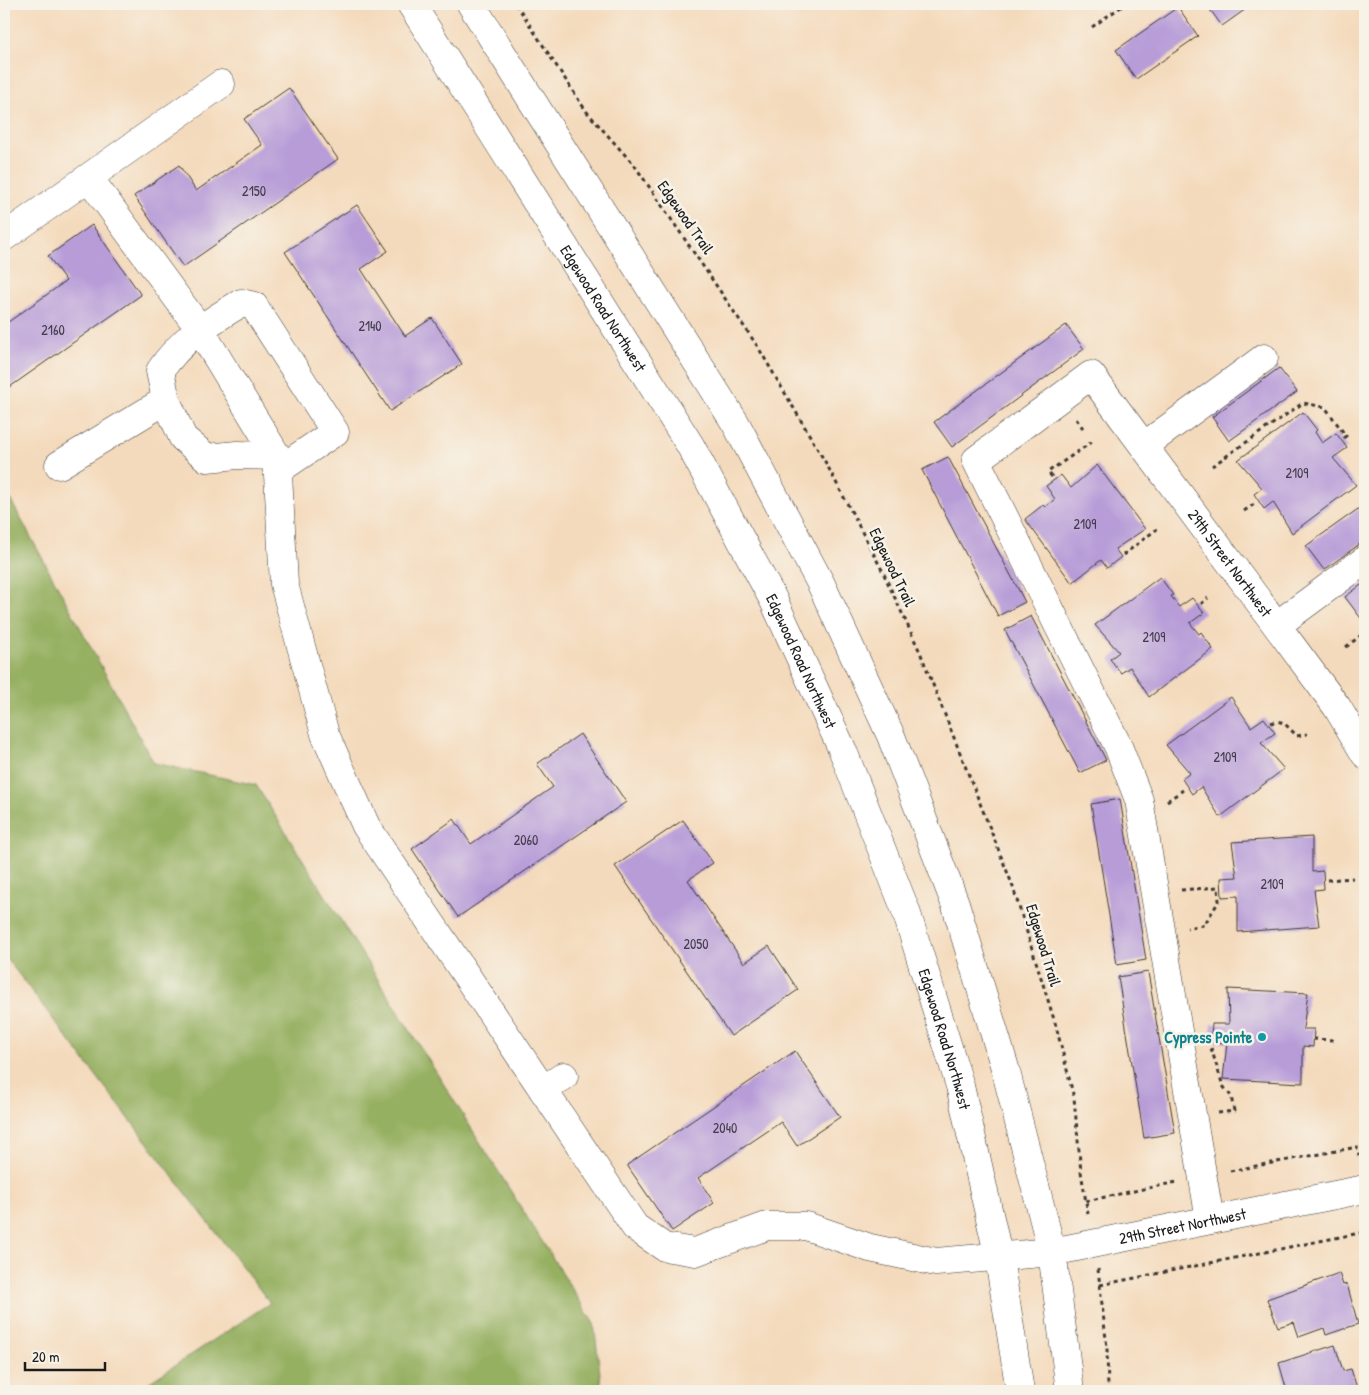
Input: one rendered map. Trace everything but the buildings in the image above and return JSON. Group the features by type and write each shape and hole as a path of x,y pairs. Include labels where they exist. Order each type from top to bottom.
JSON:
{"main road":[{"name":"Edgewood Road Northwest","path":"411,4 690,445 773,599 843,751 906,911 960,1086 998,1258 1020,1391"},
{"path":"471,4 736,424 821,584 891,736 955,903 1005,1068 1052,1252 1070,1391"},
{"path":"4,237 221,84"},
{"path":"89,178 199,328 277,464"},
{"path":"242,303 254,306 335,432 277,464 237,455 207,458 182,438 166,400 160,371 171,355 199,328 242,303"},
{"path":"1144,446 1264,358"},
{"name":"29th Street Northwest","path":"1155,892 1139,800 1118,746 976,460 1091,375 1337,707 1365,754"},
{"path":"59,465 166,400"},
{"name":"29th Street Northwest","path":"277,464 284,584 324,734 366,826 503,1008 554,1083 635,1227 664,1247 695,1252 767,1226 806,1226 870,1248 936,1262 998,1258 1052,1252 1365,1189"},
{"path":"1277,625 1365,560"},
{"path":"1155,892 1210,1220"}],"path":[{"name":"Edgewood Trail","path":"516,4 586,111 635,166 758,347 827,465 882,570 920,652 1012,884 1056,1026 1074,1098 1081,1172 1088,1214"},
{"path":"1092,27 1126,4"},
{"path":"1212,466 1303,403 1325,407 1346,436 1343,438"},
{"path":"1052,477 1048,472 1092,442"},
{"path":"1244,511 1256,503"},
{"path":"1123,554 1157,530"},
{"path":"1201,604 1208,598"},
{"path":"1346,647 1365,632"},
{"path":"1272,724 1277,721 1284,723 1297,736 1307,734"},
{"path":"1327,880 1353,878"},
{"path":"1155,892 1218,887 1219,901 1204,925 1162,933"},
{"path":"1313,1039 1334,1040"},
{"path":"1100,1285 1365,1232"},
{"path":"1098,1268 1107,1348 1108,1391"}],"green space":[{"path":"4,488 154,763 256,785 594,1324 602,1391 136,1391 270,1303 4,955"}],"place":[{"name":"Cypress Pointe","path":"1262,1037"}]}
